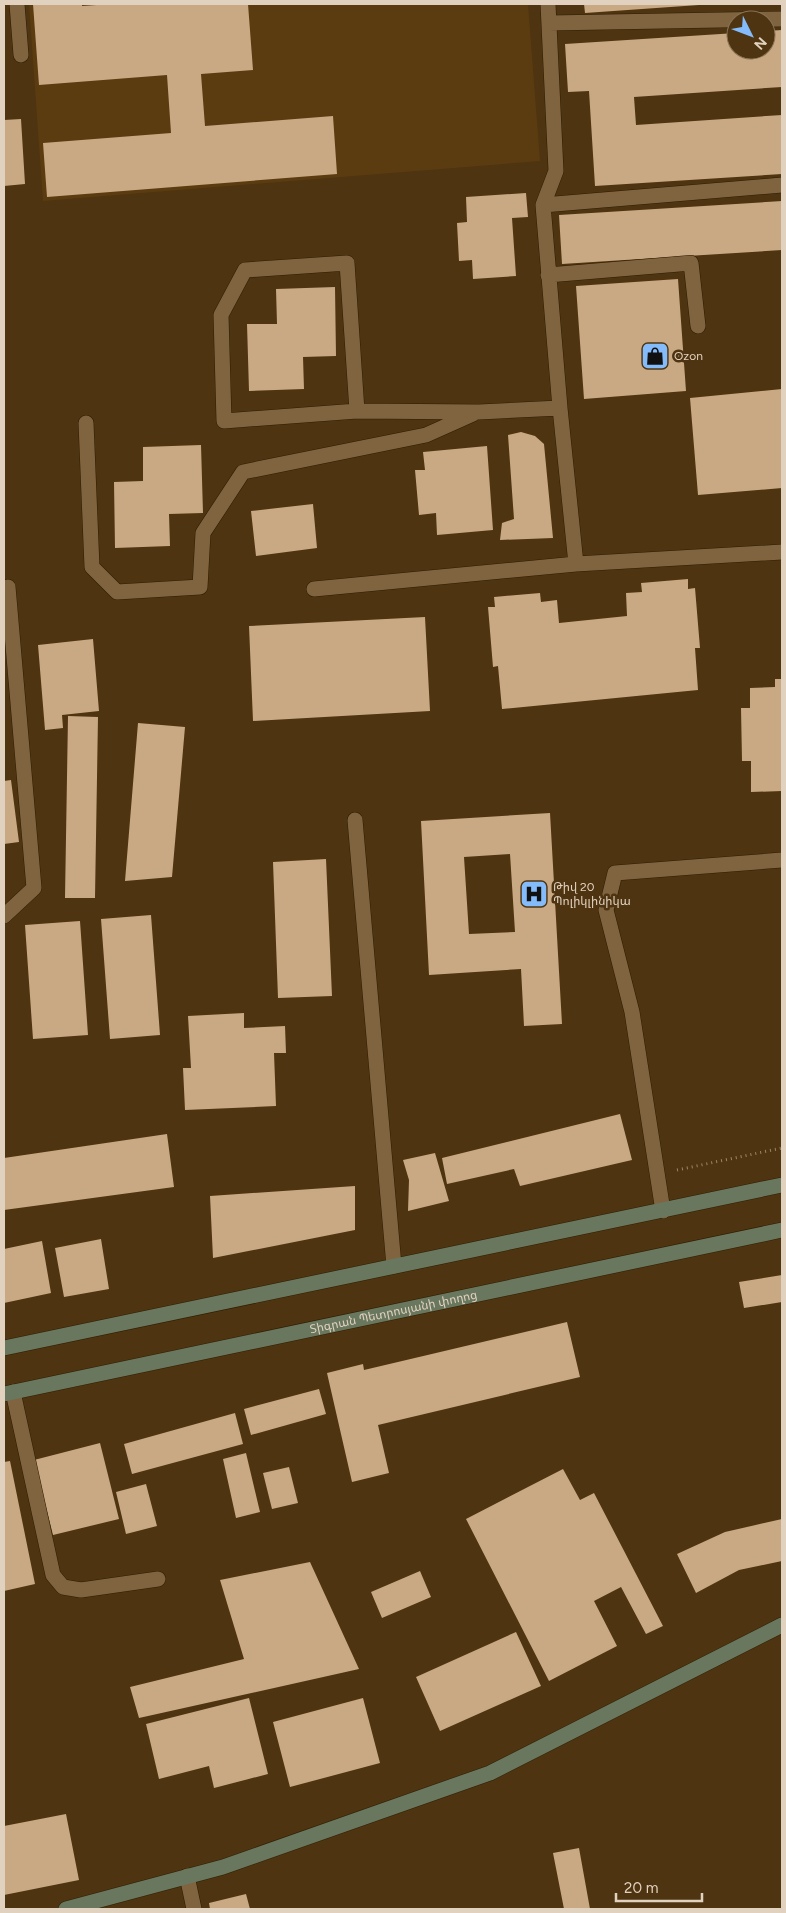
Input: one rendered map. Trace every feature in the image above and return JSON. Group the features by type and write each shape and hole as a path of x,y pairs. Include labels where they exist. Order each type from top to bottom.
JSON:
{"main road":[{"path":"4,1348 782,1185"},
{"name":"Տիգրան Պետրոսյանի փողոց","path":"8,1393 782,1230"},
{"path":"66,1909 223,1867 490,1773 782,1624"}],"lane":[{"path":"17,4 21,55"},
{"path":"548,4 556,171 543,205 560,408 576,564"},
{"path":"549,23 782,19"},
{"path":"543,205 782,185"},
{"path":"357,411 347,263 245,270 221,315 224,421 357,411 479,412 560,408"},
{"path":"548,275 690,263 698,326"},
{"path":"86,423 92,567 117,592 200,587 203,533 243,472 426,436 479,412"},
{"path":"314,589 576,564 782,552"},
{"path":"4,916 34,888 8,587"},
{"path":"355,820 394,1266"},
{"path":"663,1210 632,1012 606,910 615,873 782,860"},
{"path":"8,1393 53,1575 63,1587 82,1590 158,1579"},
{"path":"187,1876 194,1909"}],"path":[{"path":"657,1174 782,1148"}],"shaded area":[{"path":"29,4 528,4 540,161 43,201"}],"building":[{"path":"33,4 82,4 82,6 111,4 248,4 253,70 201,74 205,126 333,116 337,174 47,197 43,143 171,133 167,75 39,85"},
{"path":"584,4 699,4 699,5 585,13"},
{"path":"776,30 782,30 782,87 634,97 636,125 782,115 782,174 595,186 589,91 568,92 565,44 726,34 726,60 776,60"},
{"path":"21,119 25,184 4,186 4,120"},
{"path":"526,193 528,217 512,218 516,276 473,279 472,260 459,261 457,223 467,222 466,197"},
{"path":"782,201 782,250 562,264 559,215"},
{"path":"678,279 686,391 584,399 576,286"},
{"path":"335,287 336,356 303,357 304,389 249,391 247,324 277,324 276,289"},
{"path":"782,389 782,488 698,495 690,398"},
{"path":"521,432 535,436 544,444 553,538 500,540 502,523 514,519 508,435"},
{"path":"201,445 203,513 169,514 170,546 115,548 114,482 143,481 143,447"},
{"path":"487,446 493,530 437,535 436,513 419,515 415,470 425,470 423,452"},
{"path":"313,504 317,548 256,556 251,511"},
{"path":"688,579 688,589 695,588 700,648 695,648 698,690 502,709 498,666 493,667 488,607 495,607 494,597 540,593 541,602 557,600 559,623 627,616 626,593 642,592 641,583"},
{"path":"425,617 430,711 253,721 249,626"},
{"path":"93,639 99,711 62,715 63,728 45,730 38,645"},
{"path":"775,679 782,679 782,791 751,792 751,761 742,761 741,708 750,708 750,688 775,687"},
{"path":"68,716 98,717 95,898 65,898"},
{"path":"138,723 185,727 172,877 125,881"},
{"path":"11,780 19,842 4,844 4,781"},
{"name":"Թիվ 20 Պոլիկլինիկա","path":"550,813 562,1024 524,1026 521,969 429,975 421,821","holes":["510,854 515,932 469,934 464,857"]},
{"path":"326,859 332,996 278,998 273,862"},
{"path":"151,915 160,1035 110,1039 101,919"},
{"path":"80,921 88,1035 33,1039 25,925"},
{"path":"244,1013 244,1028 285,1026 286,1053 274,1053 276,1106 185,1110 183,1068 191,1068 188,1016"},
{"path":"620,1114 632,1160 520,1186 514,1169 447,1184 442,1158"},
{"path":"167,1134 174,1187 4,1210 4,1158"},
{"path":"435,1153 449,1201 408,1211 409,1180 403,1160"},
{"path":"355,1186 355,1230 213,1258 210,1196"},
{"path":"101,1239 109,1289 64,1297 55,1248"},
{"path":"42,1241 51,1293 4,1303 4,1249"},
{"path":"782,1275 782,1302 744,1308 739,1282"},
{"path":"567,1322 580,1377 378,1425 389,1473 352,1482 327,1373 363,1364 364,1370"},
{"path":"319,1389 326,1414 251,1435 244,1409"},
{"path":"235,1413 243,1444 132,1474 124,1444"},
{"path":"100,1443 119,1519 53,1535 34,1460"},
{"path":"246,1453 260,1512 236,1518 223,1459"},
{"path":"10,1461 35,1584 4,1591 4,1462"},
{"path":"289,1467 298,1503 272,1509 263,1473"},
{"path":"563,1469 580,1500 594,1493 663,1626 646,1634 621,1587 594,1601 617,1646 549,1681 466,1519"},
{"path":"146,1484 157,1526 126,1534 116,1492"},
{"path":"782,1519 782,1561 739,1570 696,1593 677,1554 725,1532"},
{"path":"310,1562 359,1669 139,1718 130,1687 244,1659 220,1580"},
{"path":"420,1571 431,1597 382,1618 371,1592"},
{"path":"516,1632 541,1686 440,1731 416,1677"},
{"path":"249,1698 268,1774 214,1788 209,1766 159,1779 146,1724"},
{"path":"363,1698 380,1763 290,1787 273,1722"},
{"path":"66,1814 79,1880 4,1895 4,1826"},
{"path":"579,1848 590,1909 564,1909 553,1853"},
{"path":"246,1894 250,1909 210,1909 209,1903"}],"place":[{"name":"Ozon","path":"655,356"},
{"name":"Թիվ 20 Պոլիկլինիկա","path":"534,894"}]}
